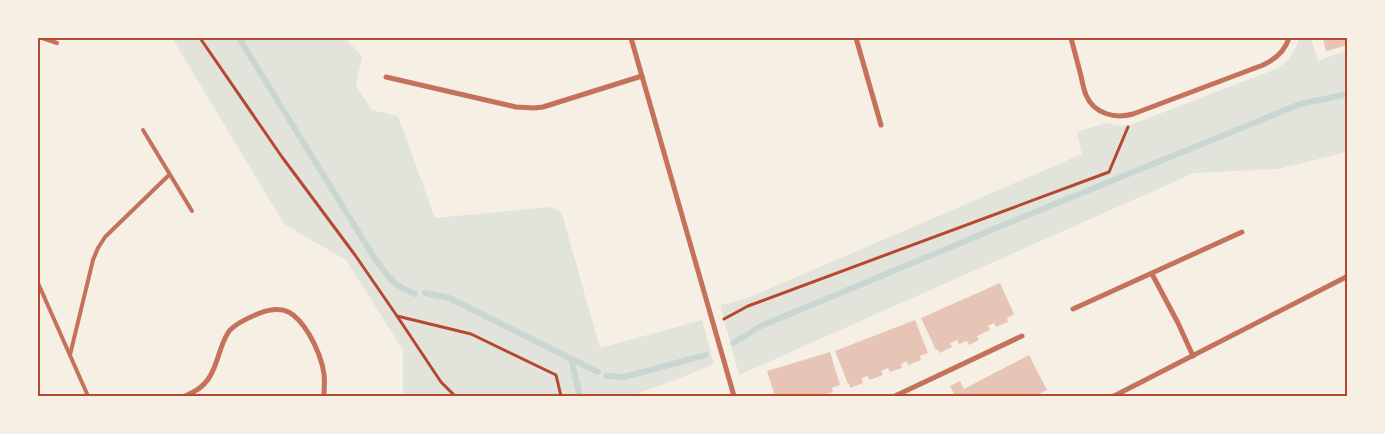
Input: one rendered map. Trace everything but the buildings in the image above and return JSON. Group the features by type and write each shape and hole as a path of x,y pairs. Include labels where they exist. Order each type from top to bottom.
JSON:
{"street":[{"path":"630,38 734,396"},
{"path":"856,38 881,125"},
{"path":"1071,38 1087,96 1093,105 1109,115 1125,116 1264,65 1278,56 1289,38"},
{"path":"386,77 516,106 534,108 543,107 642,76"},
{"path":"1073,308 1242,232"},
{"path":"1152,274 1178,322 1193,356"},
{"path":"1114,396 1348,276"},
{"path":"185,396 196,392 205,384 212,373 229,331 253,316 270,309 282,309 300,319 320,357 324,374 324,396"},
{"path":"896,396 1022,336"}],"lane":[{"path":"42,38 56,43"},
{"path":"143,130 192,211"},
{"path":"70,355 93,260 98,248 105,237 169,175"},
{"path":"38,283 88,396"}],"path":[{"path":"200,38 282,157 355,255 441,382 455,396"},
{"path":"713,326 748,306 1109,172 1133,114"},
{"path":"397,316 471,334 556,375 561,396"}],"shaded area":[{"path":"172,38 345,38 362,56 356,86 372,110 398,116 435,218 550,207 556,209 562,214 600,348 702,320 714,364 631,396 403,396 403,350 346,260 284,224"},
{"path":"1299,38 1311,38 1318,61 1347,50 1347,152 1278,169 1194,173 739,375 720,305 748,298 1082,154 1077,132 1106,123 1121,126 1130,125 1276,69 1291,56"}],"waterway":[{"path":"239,38 375,259 396,284 415,294"},
{"path":"733,343 761,326 1300,104 1348,94"},
{"path":"425,293 449,298 598,372"},
{"path":"606,376 624,377 706,355"},
{"path":"571,359 580,396"}]}
